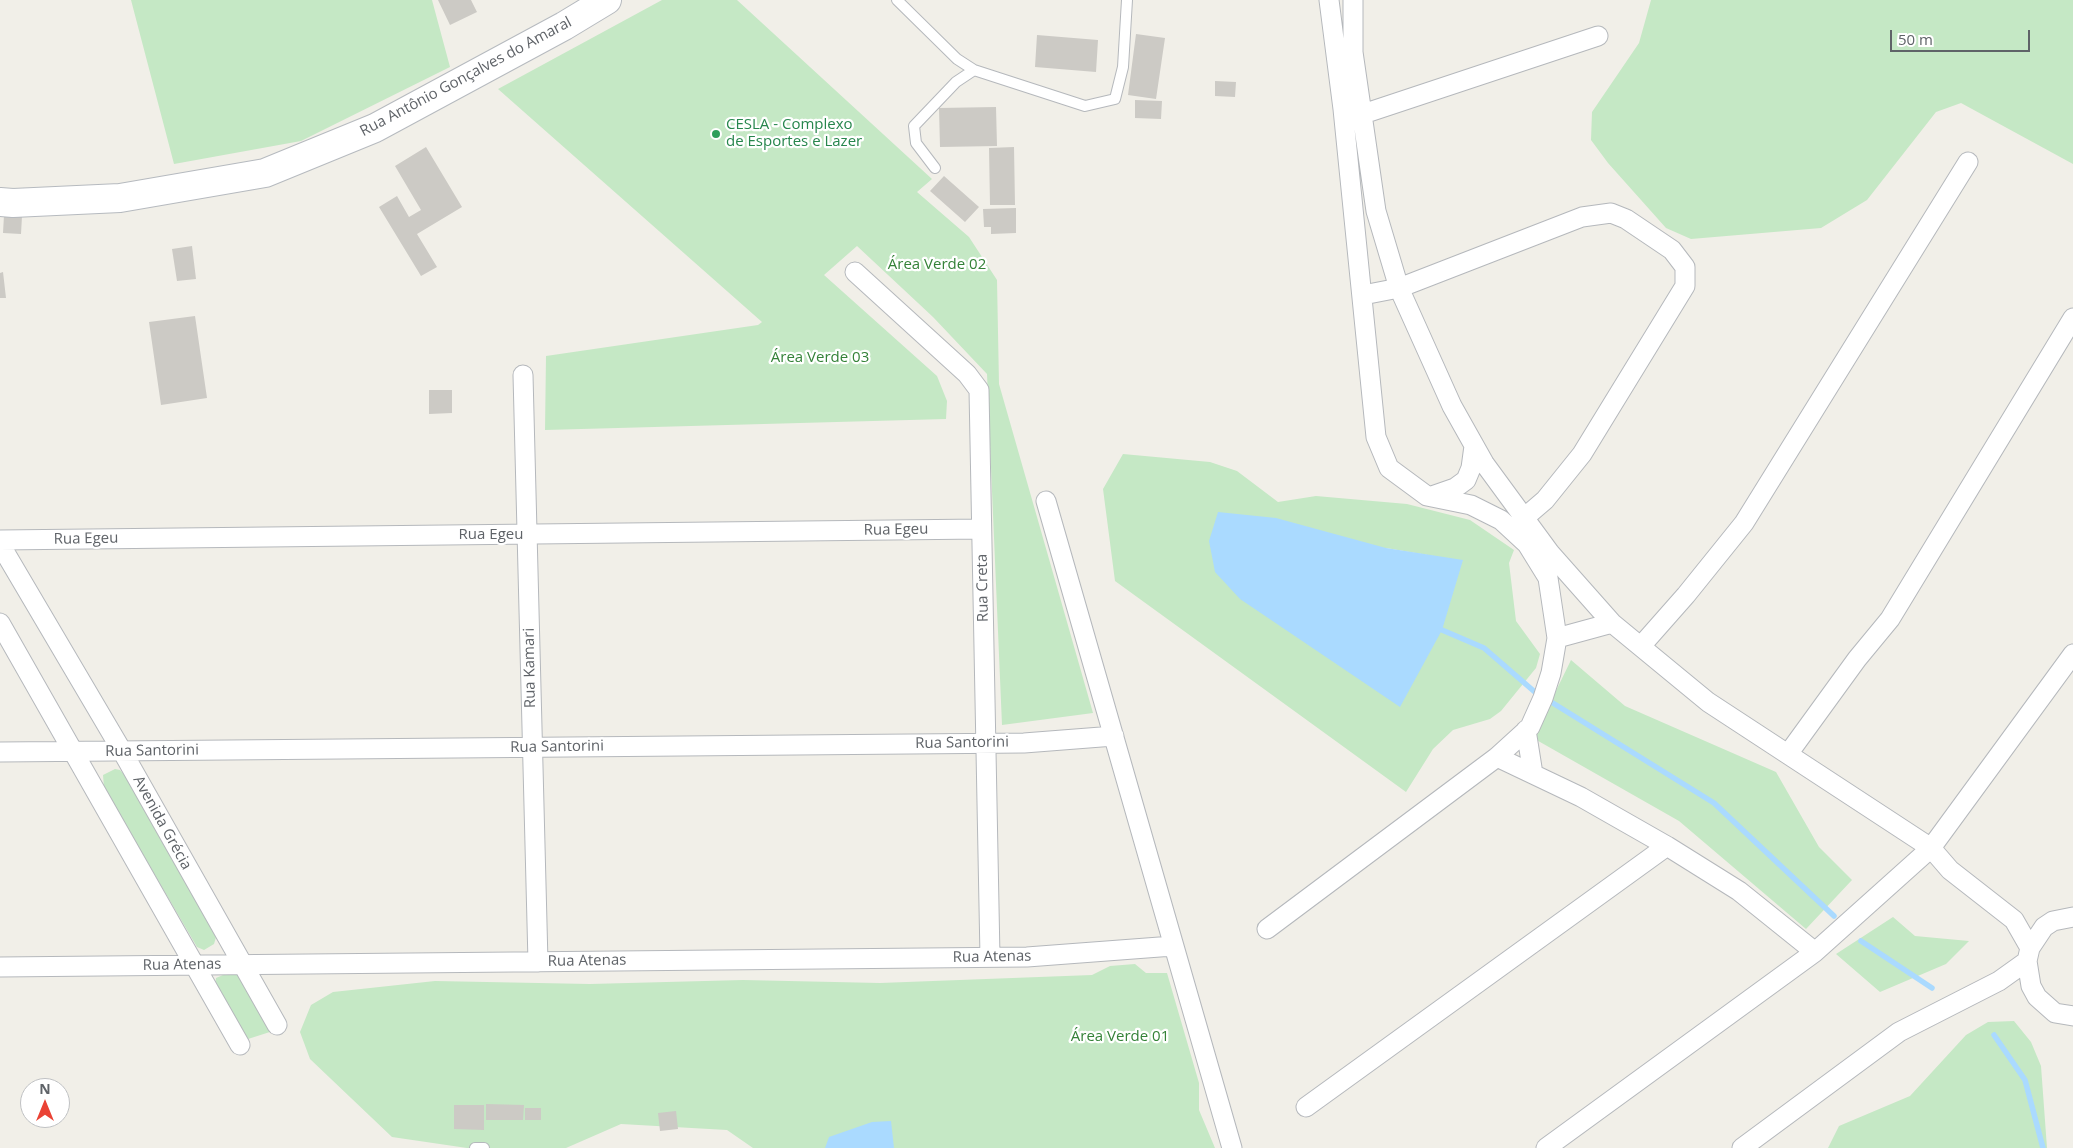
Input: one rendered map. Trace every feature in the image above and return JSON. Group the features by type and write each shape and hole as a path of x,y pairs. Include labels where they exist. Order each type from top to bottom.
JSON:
{"street":[{"name":"Rua Antônio Gonçalves do Amaral","path":"0,202 120,198 265,173 375,128 564,26 607,0"},
{"path":"1267,929 1497,757 1526,730 1544,698 1551,673 1557,638 1548,578 1527,544 1501,520 1471,505 1432,496 1389,468 1376,437 1363,295 1329,0"},
{"path":"1353,0 1354,52 1376,211 1399,288 1452,406 1484,463 1556,560 1612,623 1708,702 1931,848 1950,870 2014,920 2029,954 2031,986 2041,1002 2064,1014 2073,1032"},
{"path":"1363,114 1598,36"},
{"path":"1640,646 1686,596 1744,523 1968,162"},
{"path":"1363,295 1399,288 1582,217 1612,214 1626,219 1672,250 1685,267 1685,286 1582,454 1545,500 1524,518"},
{"name":"Rua Creta","path":"855,272 967,374 979,390 990,957"},
{"path":"1788,754 1857,659 1890,618 2073,318"},
{"name":"Rua Kamari","path":"523,375 538,962"},
{"path":"1432,496 1455,488 1466,480 1472,468 1474,446"},
{"path":"1046,501 1232,1148"},
{"name":"Rua Egeu","path":"0,542 981,529"},
{"name":"Avenida Grécia","path":"0,542 122,751 277,1025"},
{"path":"0,623 240,1045"},
{"path":"1557,638 1612,623"},
{"path":"1546,1148 1815,952 1931,848 2073,655"},
{"path":"1526,730 1533,774"},
{"name":"Rua Santorini","path":"0,752 986,743 1114,736"},
{"path":"1497,757 1581,797 1667,846 1739,891 1815,952"},
{"path":"1306,1107 1667,846"},
{"path":"2014,920 2053,921 2073,917"},
{"path":"1742,1148 1899,1032 1998,981 2029,954 2044,927 2053,921"},
{"name":"Rua Atenas","path":"0,967 990,957 1173,946"},
{"path":"1998,981 2031,986"}],"lane":[{"path":"897,0 958,59 974,70 1085,106 1115,99 1123,68 1127,0"},
{"path":"935,168 916,143 914,126 956,82 974,70"},
{"path":"475,1148 484,1148"}],"green space":[{"path":"131,0 432,0 450,67 301,141 174,164"},
{"path":"662,0 737,0 932,179 917,192 969,237 997,280 999,384 1093,713 1002,725 987,374 933,317 857,246 824,275 937,376 947,401 946,419 545,430 546,356 758,325 762,322 498,89"},
{"path":"1651,0 2073,0 2073,164 1961,103 1936,112 1867,200 1821,228 1691,239 1666,228 1608,163 1591,140 1592,112 1639,43"},
{"path":"1123,454 1210,462 1237,471 1278,502 1316,496 1407,504 1470,520 1514,550 1509,563 1516,621 1540,654 1536,668 1501,711 1490,719 1453,730 1433,749 1406,792 1115,581 1103,489","holes":["1386,548 1463,561 1240,599"]},
{"path":"1571,660 1625,706 1776,772 1819,847 1852,880 1806,929 1679,821 1533,738"},
{"path":"115,769 120,770 131,782 217,934 214,944 204,950 197,947 104,788 103,775"},
{"path":"1893,917 1915,936 1969,941 1946,964 1880,992 1836,954"},
{"name":"Área Verde 01","path":"1135,964 1146,973 1167,973 1199,1083 1199,1110 1215,1148 753,1148 727,1130 621,1124 566,1148 467,1148 392,1137 310,1059 300,1032 311,1005 333,992 435,981 590,984 743,980 880,983 1092,975 1110,966"},
{"path":"230,972 237,974 273,1031 248,1039 215,987 216,978"},
{"path":"2014,1021 2031,1042 2041,1066 2047,1148 1828,1148 1839,1126 1910,1096 1966,1035 1988,1022"}],"water":[{"path":"1218,512 1276,518 1386,548 1463,560 1442,630 1400,707 1240,599 1215,572 1209,541"},
{"path":"891,1121 894,1148 825,1148 829,1137 872,1122"}],"building":[{"path":"438,0 471,0 477,12 450,25"},
{"path":"1136,34 1165,38 1156,99 1128,95"},
{"path":"1037,35 1098,40 1096,72 1035,67"},
{"path":"1215,81 1236,82 1235,97 1215,96"},
{"path":"1135,100 1162,101 1161,119 1135,118"},
{"path":"996,107 997,146 940,147 939,108"},
{"path":"426,147 462,207 417,234 437,267 421,276 379,207 397,196 409,217 421,210 395,166"},
{"path":"1014,147 1015,205 990,205 989,148"},
{"path":"944,176 979,207 965,222 930,191"},
{"path":"1016,208 1016,233 991,234 991,227 984,227 983,209"},
{"path":"4,215 22,216 21,234 3,233"},
{"path":"192,246 196,279 177,281 172,249"},
{"path":"3,272 6,298 0,298 0,273"},
{"path":"195,316 207,398 161,405 149,322"},
{"path":"429,390 452,390 452,413 429,414"},
{"path":"486,1104 524,1105 523,1120 486,1120"},
{"path":"454,1105 484,1105 484,1130 454,1129"},
{"path":"525,1108 541,1108 541,1120 525,1120"},
{"path":"676,1111 678,1129 660,1131 658,1113"}],"waterway":[{"path":"1442,630 1484,648 1536,693"},
{"path":"1548,700 1714,803 1834,916"},
{"path":"1861,941 1932,988"},
{"path":"1994,1035 2025,1080 2043,1148"}],"place":[{"name":"CESLA - Complexo de Esportes e Lazer","path":"716,134"}],"park label":[{"name":"Área Verde 02","path":"937,265"},
{"name":"Área Verde 03","path":"820,358"}]}
